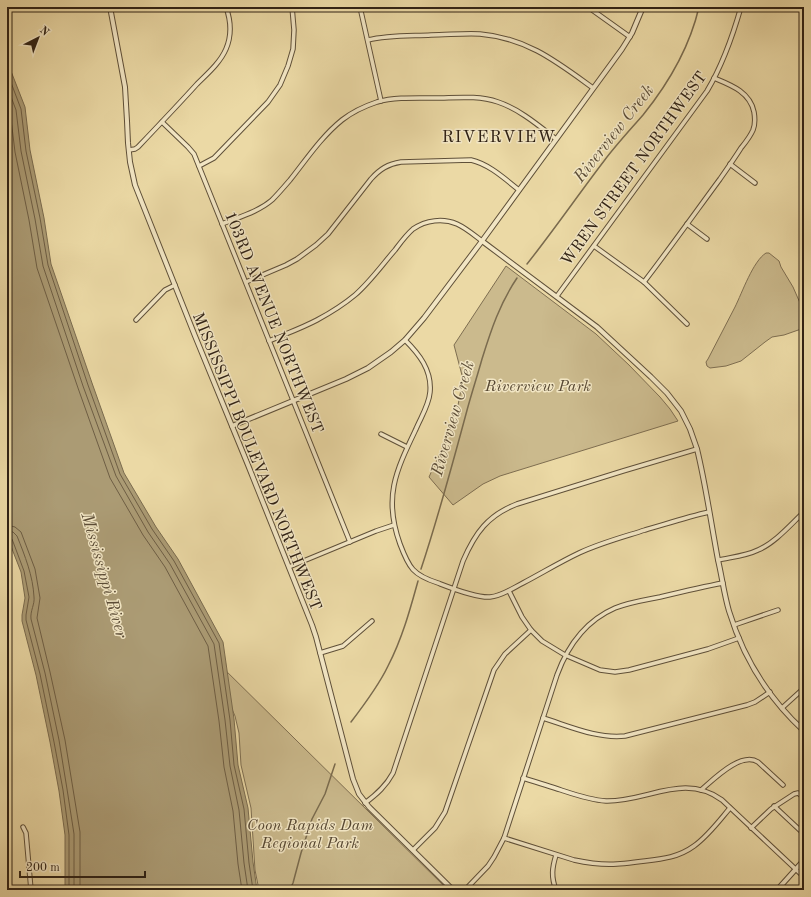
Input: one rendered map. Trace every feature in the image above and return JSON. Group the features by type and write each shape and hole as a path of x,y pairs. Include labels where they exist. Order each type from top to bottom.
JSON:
{"street":[{"name":"MISSISSIPPI BOULEVARD NORTHWEST","path":"110,7 125,87 129,150 131,169 135,185 314,630 353,780 359,794 368,807 453,890"},
{"path":"129,150 138,147 224,54 230,32 230,20 226,7"},
{"path":"199,166 214,158 264,107 280,85 293,49 294,24 292,7"},
{"path":"360,7 381,101"},
{"path":"588,7 630,37"},
{"path":"232,426 346,379 368,368 386,356 405,340 424,318 622,49 630,37 643,7"},
{"name":"WREN STREET NORTHWEST","path":"557,296 707,91 731,39 741,7"},
{"path":"368,40 389,36 460,34 501,38 548,56 593,88"},
{"path":"644,282 747,141 753,130 755,119 749,100 743,93 731,85 714,78"},
{"path":"222,224 260,208 268,203 279,193 334,127 356,111 373,103 398,99 466,97 493,100 519,112 556,139"},
{"name":"103RD AVENUE NORTHWEST","path":"162,122 191,150 199,166 350,542"},
{"path":"246,282 297,260 316,245 328,234 371,179 379,171 390,164 471,160 488,167 519,190"},
{"path":"730,164 755,183"},
{"path":"269,341 316,321 354,296 374,276 404,238 420,225 438,221 451,222 464,227 482,240 601,330 664,390 684,416 697,449 722,583 734,625 755,670 782,708 804,731"},
{"path":"687,224 707,239"},
{"path":"594,246 644,282 687,324"},
{"path":"136,320 165,290 175,285"},
{"path":"405,340 423,362 429,376 430,390 427,406 402,458 394,482 392,506 394,525 405,559 412,570 423,578 474,595 485,597 495,596 509,591 572,557 611,540 709,512"},
{"path":"381,434 407,447"},
{"path":"365,803 389,780 463,561 475,538 485,524 505,509 517,504 578,484 697,449"},
{"path":"718,560 760,550 776,539 804,512"},
{"path":"289,567 394,525"},
{"path":"465,890 488,866 504,838 559,669 573,642 585,628 598,617 610,610 634,602 722,583"},
{"path":"509,591 522,617 531,630 542,641 565,655 600,670 615,672 629,670 708,650 739,638"},
{"path":"734,625 778,610"},
{"path":"320,653 342,646 372,621"},
{"path":"413,850 435,828 446,812 494,670 505,654 531,630"},
{"path":"782,708 804,688"},
{"path":"543,718 593,734 618,737 747,706 770,692"},
{"path":"7,738 7,748"},
{"path":"701,790 733,764 751,759 758,762 783,785"},
{"path":"524,778 583,797 605,801 623,800 674,788 701,790 717,796 804,877"},
{"path":"751,828 774,806 794,794 798,793 804,798"},
{"path":"774,806 804,834"},
{"path":"504,838 574,860 600,864 620,864 668,858 683,853 702,840 730,808"},
{"path":"23,827 26,833 31,890"},
{"path":"556,855 552,871 556,890"},
{"path":"777,890 804,860"}],"green space":[{"path":"766,253 769,253 779,261 793,287 804,312 804,328 784,335 772,337 741,361 726,366 710,368 707,366 706,362 735,307 752,270 761,257"},
{"name":"Riverview Park","path":"506,266 596,334 660,397 678,421 500,476 483,484 453,505 429,477 455,421 463,379 454,345"},
{"name":"Coon Rapids Dam Regional Park","path":"217,662 448,890 259,890 255,870 251,808 241,765 239,733 235,716 222,686"}],"water":[{"name":"Mississippi River","path":"7,61 25,107 30,150 44,218 51,264 124,473 156,527 178,559 223,642 234,719 238,765 248,808 257,890 65,890 65,835 59,791 36,675 22,621 25,598 21,572 7,536"}],"waterway":[{"name":"Riverview Creek","path":"527,264 618,143 643,115 661,91 684,50 699,7"},
{"name":"Riverview Creek","path":"421,569 482,359 496,317 517,278"},
{"name":"Riverview Creek","path":"351,722 376,688 393,656 405,624 418,581"},
{"name":"Riverview Creek","path":"287,890 293,883 312,819 325,794 335,764"}],"district":[{"name":"RIVERVIEW","path":"499,136"}]}
